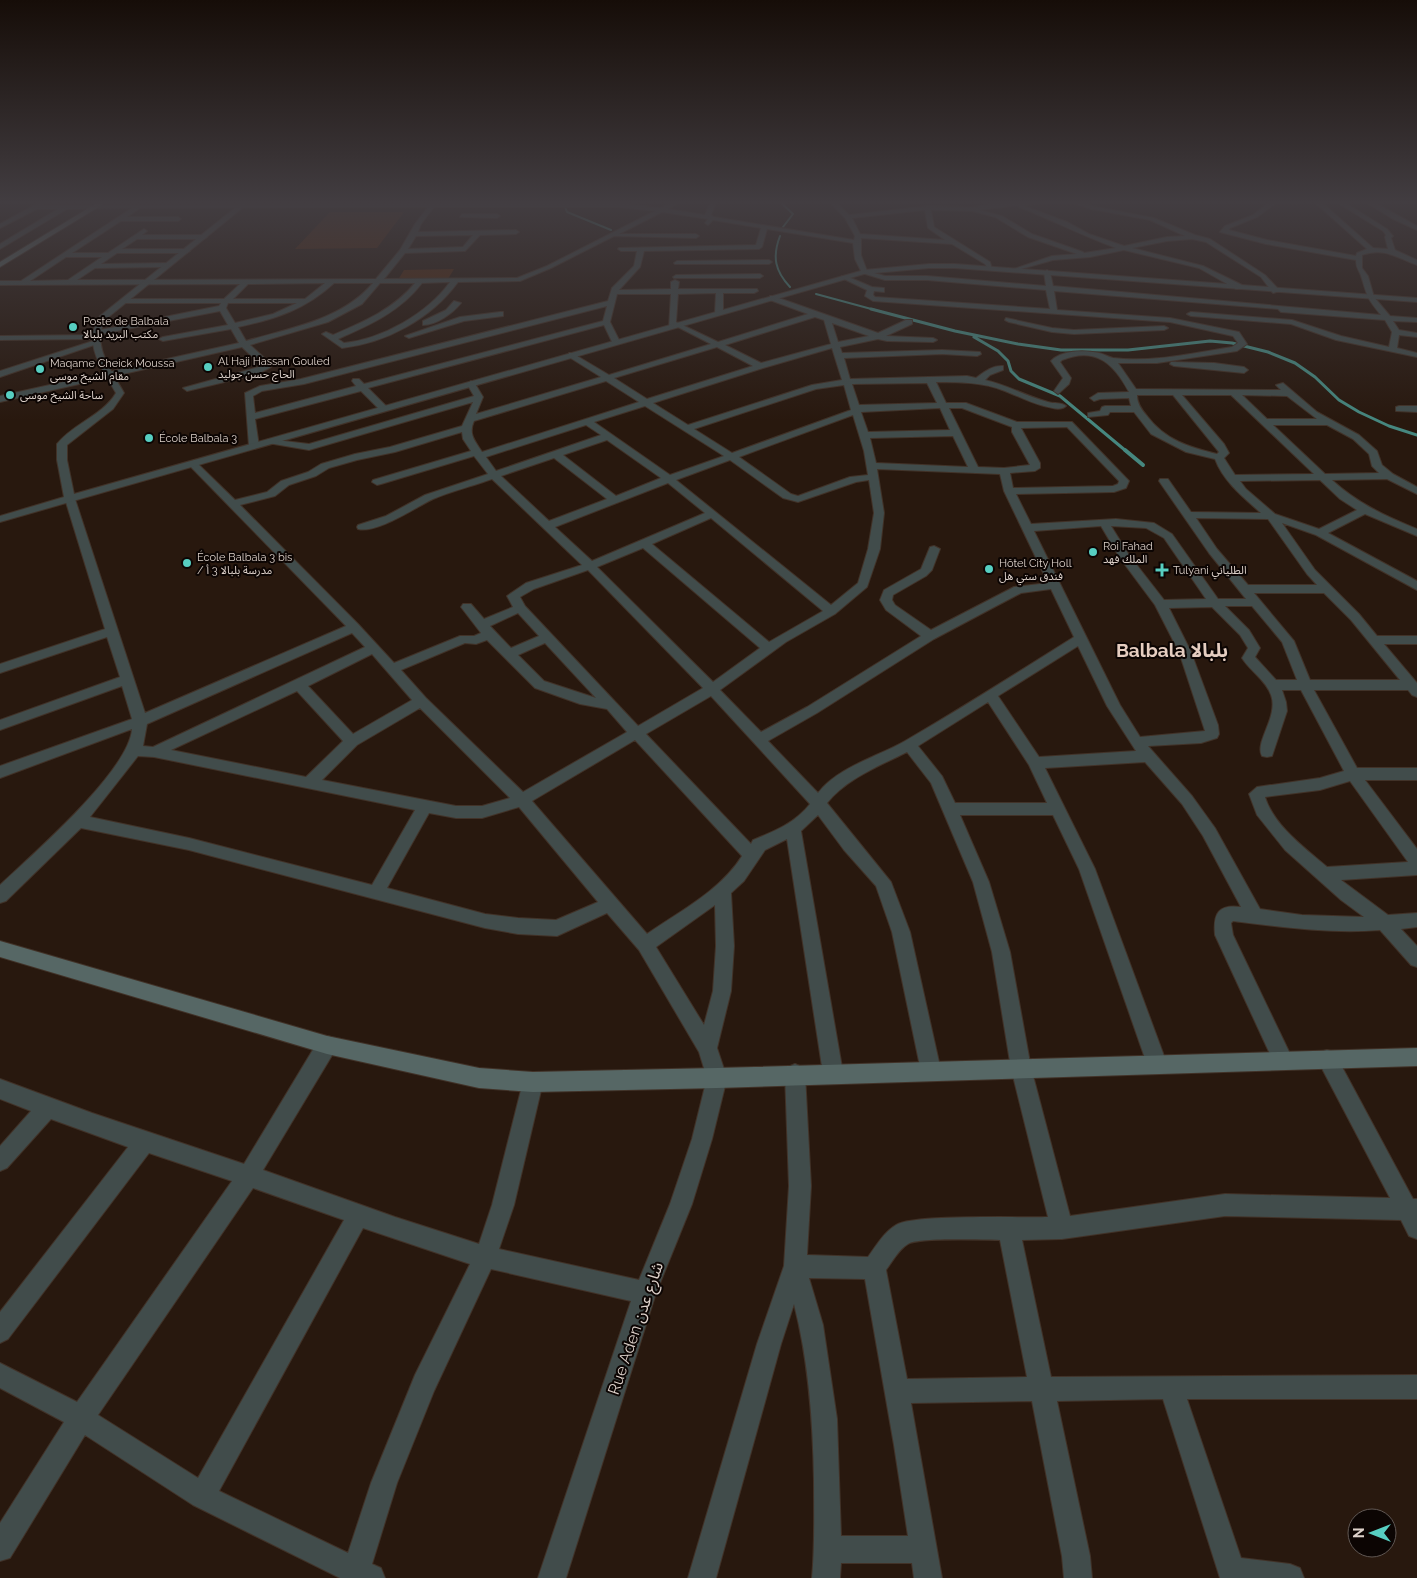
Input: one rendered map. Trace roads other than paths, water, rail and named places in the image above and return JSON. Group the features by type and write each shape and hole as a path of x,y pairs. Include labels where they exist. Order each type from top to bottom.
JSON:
{"main road":[{"path":"0,949 327,1045 479,1078 533,1082 717,1078 795,1074 1417,1057"}],"street":[{"path":"22,283 36,274"},
{"path":"69,283 83,274"},
{"path":"0,896 78,821 107,787 134,750 140,734 140,721 70,499 62,460 62,444 84,425 114,404 120,393 109,374 95,338 99,322 157,274"},
{"path":"169,349 244,344 311,326 343,312 359,302 384,274"},
{"path":"0,283 518,280 534,274"},
{"path":"616,342 606,322 614,292 631,274"},
{"path":"674,325 676,274"},
{"path":"0,519 857,274"},
{"path":"870,274 926,289 1054,312 1155,319 1214,327 1236,334 1243,344 1234,350 1160,359 1110,360 1097,355 1074,354 1055,361 1067,378 1058,391"},
{"path":"926,289 928,274"},
{"path":"1048,274 1054,312"},
{"path":"1068,274 1417,300"},
{"path":"1214,274 1239,287"},
{"path":"1261,274 1272,290 1280,308 1292,322"},
{"path":"1362,274 1367,282 1370,297 1388,318 1396,332 1393,349"},
{"path":"676,277 760,276"},
{"path":"844,277 871,289 889,291"},
{"path":"333,338 352,330 399,304 410,295 420,281"},
{"path":"311,326 333,338 342,346 369,342 394,331 445,295 455,281"},
{"path":"0,374 95,338 224,305 246,282"},
{"path":"0,399 109,374 232,325 260,320 284,312 308,301 331,282"},
{"path":"1167,282 1179,299 1191,324"},
{"path":"871,289 869,296 873,299 926,289 1050,289 1417,320"},
{"path":"719,313 720,291"},
{"path":"614,292 754,291"},
{"path":"773,298 879,336 896,340 933,340"},
{"path":"124,301 224,305 273,301 308,301"},
{"path":"273,301 284,312"},
{"path":"152,322 171,302"},
{"path":"254,446 248,395 250,392 260,388 290,384 612,302"},
{"path":"1043,302 1292,322 1339,338 1417,354"},
{"path":"407,334 449,312 457,303"},
{"path":"187,388 267,368 266,364 244,344 232,325 224,305"},
{"path":"394,331 407,334 462,319 500,314"},
{"path":"232,504 271,494 286,484 312,474 325,466 355,457 392,450 468,423 608,378 816,314"},
{"path":"134,750 154,752 456,812 482,812 522,800 712,689 782,639 831,611 863,584 874,549 880,513 873,472 864,435 828,318"},
{"path":"1009,320 1052,330 1074,332 1172,327 1191,324"},
{"path":"152,322 169,349"},
{"path":"252,417 606,322"},
{"path":"377,482 587,421 760,366 836,345 879,336 909,322"},
{"path":"674,325 719,344 760,366"},
{"path":"1396,332 1417,335"},
{"path":"407,334 424,349"},
{"path":"0,338 95,338"},
{"path":"839,356 942,352 977,354"},
{"path":"572,355 732,456 787,496 798,499 873,472 974,469 1004,471 1034,468 1036,463 1017,432 1016,425"},
{"path":"1160,359 1181,365 1214,366 1244,370"},
{"path":"1110,360 1119,369 1133,394 1132,401 1136,409 1154,432 1189,450 1219,457 1232,478 1250,500 1271,516 1296,554 1326,589 1355,617 1414,688"},
{"path":"980,380 987,374 1000,368"},
{"path":"342,371 362,386 383,408"},
{"path":"687,428 802,389 848,382 980,380 1011,390 1050,407 1062,406"},
{"path":"931,381 974,469"},
{"path":"471,384 479,396"},
{"path":"1280,386 1326,422 1367,446 1375,455 1377,466 1389,476 1417,491"},
{"path":"1011,390 1036,390"},
{"path":"1176,393 1220,444 1224,453 1219,457"},
{"path":"1234,393 1344,497 1365,510 1417,533"},
{"path":"1105,409 1100,400 1090,398 1106,395 1133,394 1288,393"},
{"path":"479,396 468,423 468,439 494,475 590,566 712,689 819,804 850,846 884,882 901,932 931,1070"},
{"path":"271,441 309,447 479,396"},
{"path":"547,526 856,410 963,406 1016,425 1069,424 1124,481 1122,486 1114,489 1009,491"},
{"path":"1105,409 1136,409"},
{"path":"1090,416 1105,413 1105,409"},
{"path":"1399,409 1417,409"},
{"path":"587,421 669,479 831,611"},
{"path":"1264,422 1326,422"},
{"path":"864,435 956,433"},
{"path":"362,527 390,518 429,497 608,436"},
{"path":"556,454 615,500"},
{"path":"193,464 354,627 421,701 522,800 645,945 707,1048 717,1078"},
{"path":"1004,471 1009,491 1114,706 1136,742 1187,800 1209,832 1254,916"},
{"path":"1232,478 1389,476"},
{"path":"1164,481 1213,551 1288,641 1305,685 1353,774 1417,861"},
{"path":"1320,533 1365,510"},
{"path":"712,514 590,566 530,586 513,596 520,608 751,855"},
{"path":"1188,514 1271,516 1320,533 1417,586"},
{"path":"1105,524 1124,556 1161,604 1185,652 1211,725 1212,734 1201,738 1136,742"},
{"path":"1027,528 1145,524 1158,528 1168,536 1215,603 1245,633 1254,648 1248,658 1275,685 1280,700 1280,713 1276,725 1268,738 1267,752"},
{"path":"645,544 769,649"},
{"path":"930,636 890,607 886,600 888,593 926,570 934,549"},
{"path":"758,740 812,710 930,636 1018,590 1056,585"},
{"path":"1245,589 1326,589"},
{"path":"1161,604 1257,602"},
{"path":"467,607 485,630 540,685 553,688 585,701 610,705"},
{"path":"392,669 464,639 476,640 485,630 520,608"},
{"path":"0,772 140,721 354,627"},
{"path":"0,670 113,631"},
{"path":"509,654 547,637"},
{"path":"645,945 723,890 738,876 751,855 764,843 793,829 819,804 831,786 909,745 1082,638"},
{"path":"1374,640 1417,640"},
{"path":"154,752 374,648"},
{"path":"0,725 127,678"},
{"path":"299,685 352,741"},
{"path":"1275,685 1414,688"},
{"path":"990,695 1035,763 1087,869 1156,1064"},
{"path":"309,783 352,741 421,701"},
{"path":"909,745 937,780 984,891 1001,952 1021,1068 1062,1228"},
{"path":"1035,763 1148,756"},
{"path":"1417,774 1353,774 1320,784 1262,791 1257,794 1262,811 1291,846 1347,895 1383,921 1417,959"},
{"path":"376,894 425,806"},
{"path":"949,809 1057,809"},
{"path":"78,821 189,844 485,922 557,928 610,904"},
{"path":"793,829 833,1073"},
{"path":"1323,874 1417,868"},
{"path":"707,1048 722,991 725,946 723,890"},
{"path":"1283,1060 1224,935 1222,920 1230,913 1302,922 1341,924 1417,920"},
{"path":"0,1548 81,1418 248,1176 327,1045"},
{"path":"1327,1059 1414,1216"},
{"path":"702,1578 769,1344 795,1266 800,1186 795,1074"},
{"name":"Rue Aden شارع عدن","path":"552,1578 645,1293 690,1176 702,1139 717,1078"},
{"path":"0,1375 81,1418 202,1496 360,1575 384,1483 424,1384 485,1256 503,1205 533,1082"},
{"path":"0,1089 144,1143 248,1176 358,1216 485,1256 645,1293"},
{"path":"0,1162 48,1108"},
{"path":"0,1330 144,1143"},
{"path":"928,1578 897,1391 874,1268 887,1249 903,1232 922,1230 1062,1228 1225,1205 1414,1216"},
{"path":"202,1496 358,1216"},
{"path":"1009,1229 1076,1556 1078,1578"},
{"path":"795,1266 874,1268"},
{"path":"795,1266 811,1325 825,1419 828,1550 826,1578"},
{"path":"897,1391 1170,1387 1417,1387"},
{"path":"1170,1387 1233,1575 1290,1578"},
{"path":"828,1550 922,1549"}],"waterway":[{"path":"780,274 790,287"},
{"path":"816,294 875,310"},
{"path":"871,309 955,331 1018,344 1061,350 1128,350 1210,341 1232,343 1268,352 1295,363 1315,377 1339,400 1359,412 1389,426 1417,435"},
{"path":"974,337 998,351 1008,361 1011,371 1019,379 1060,396 1126,451"},
{"path":"1125,450 1143,465"}],"place":[{"name":"Poste de Balbala مكتب البريد بلبالا","path":"73,327"},
{"name":"Al Haji Hassan Gouled الحاج حسن جوليد","path":"208,367"},
{"name":"Maqame Cheick Moussa مقام الشيخ موسى","path":"40,369"},
{"name":"ساحة الشيخ موسى","path":"10,395"},
{"name":"École Balbala 3","path":"149,438"},
{"name":"Roi Fahad الملك فهد","path":"1093,552"},
{"name":"École Balbala 3 bis / مدرسة بلبالا 3 أ","path":"187,563"},
{"name":"Hôtel City Holl فندق ستي هل","path":"989,569"},
{"name":"Tulyani الطلياني","path":"1162,570"}],"district":[{"name":"Balbala بلبالا","path":"1172,650"}]}
